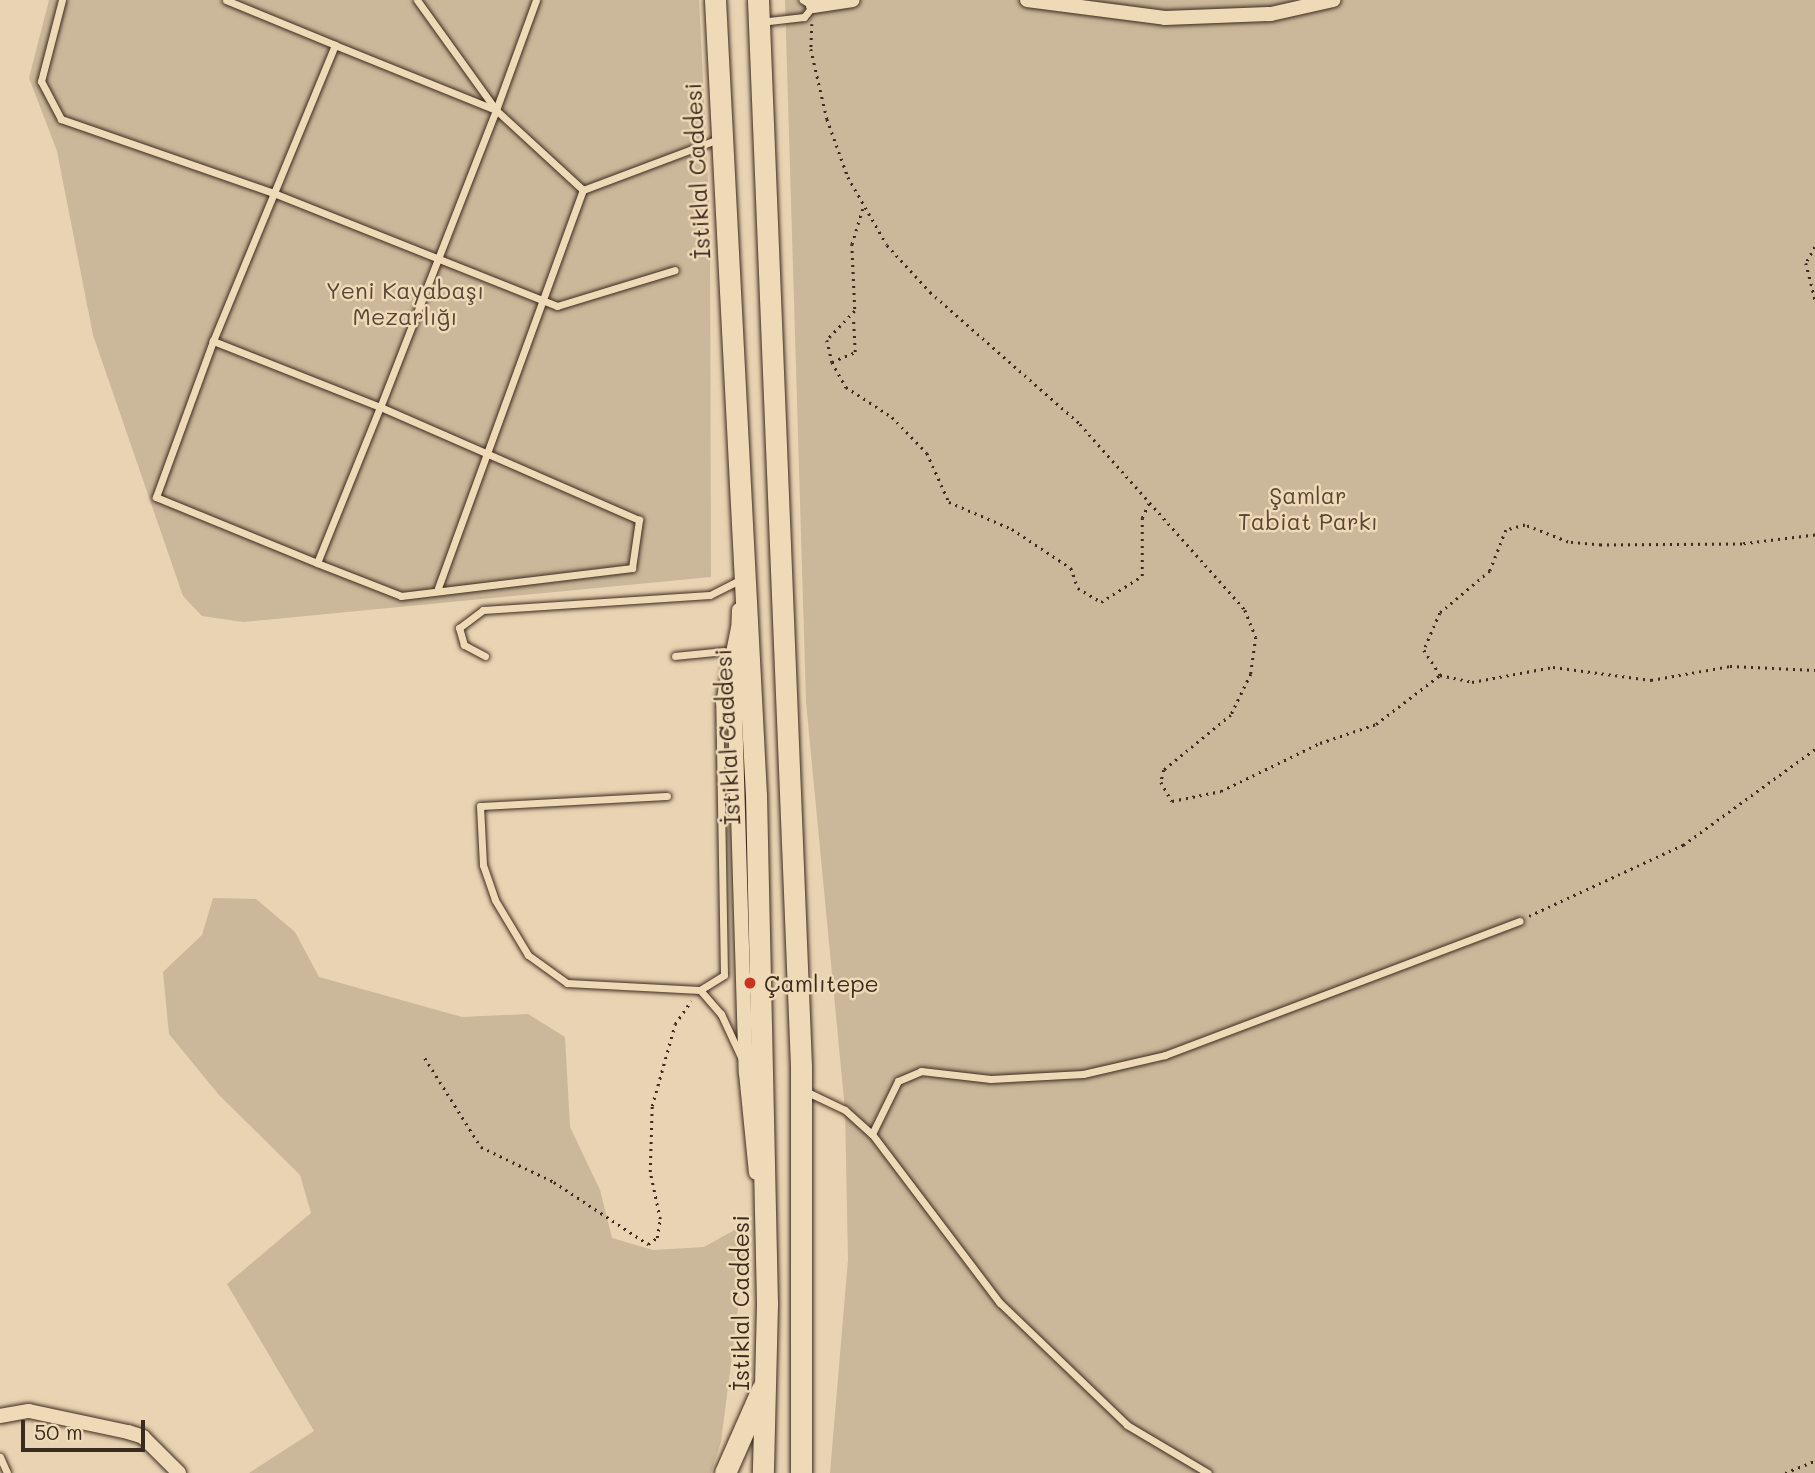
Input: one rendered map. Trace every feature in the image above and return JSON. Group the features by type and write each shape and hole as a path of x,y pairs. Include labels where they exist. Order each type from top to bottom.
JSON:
{"main road":[{"name":"İstiklal Caddesi","path":"715,0 744,574 766,1243 763,1473"},
{"path":"758,0 801,1090 800,1473"},
{"path":"725,1473 766,1381"}],"street":[{"path":"808,3 853,0"},
{"path":"1027,0 1165,18 1271,14 1333,0"},
{"path":"744,574 737,618 746,1073 766,1243"},
{"path":"0,1416 29,1411 128,1432 143,1437 179,1473"}],"lane":[{"path":"62,0 41,81 61,118 271,192 557,306 676,271"},
{"path":"226,0 496,110"},
{"path":"417,0 496,110 583,190"},
{"path":"317,563 496,110 536,0"},
{"path":"758,0 764,0"},
{"path":"759,22 804,17 808,3"},
{"path":"213,341 380,407 639,520 632,568 438,588 401,596 156,497 213,341 271,192 335,45"},
{"path":"438,588 583,190 721,138"},
{"path":"485,656 464,645 459,628 483,610 710,596 726,592 744,574"},
{"path":"667,796 480,806 483,865 512,936 567,983 700,990 717,983 727,966 719,702 724,651 737,618"},
{"path":"675,656 724,651"},
{"path":"872,1134 898,1082 921,1071 991,1079 1083,1074 1165,1055 1520,921"},
{"path":"700,990 730,1029 746,1073"},
{"path":"801,1090 845,1110 872,1134 1000,1303 1127,1425 1208,1473"},
{"path":"0,1457 7,1473"}],"path":[{"path":"808,3 811,49 822,100 863,208 930,292 1032,378 1150,501 1245,610 1256,637 1251,674 1231,715 1164,770 1161,782 1172,801 1221,791 1320,743 1376,724 1440,675"},
{"path":"832,362 855,352 852,244 863,208"},
{"path":"1815,247 1806,263 1815,300"},
{"path":"853,317 827,340 832,362 846,387 927,453 949,502 1017,532 1071,568 1078,588 1101,601 1142,576 1142,518 1150,501"},
{"path":"1815,535 1742,544 1601,545 1569,542 1525,525 1506,530 1490,571 1440,613 1427,634 1429,666 1440,675 1488,682 1553,667 1651,680 1730,666 1815,670"},
{"path":"1520,921 1683,845 1815,749"},
{"path":"425,1058 481,1147 554,1182 648,1244 657,1238 660,1220 650,1172 652,1106 675,1024 700,990"},
{"path":"1785,1473 1815,1461"}],"green space":[{"name":"Yeni Kayabaşı Mezarlığı","path":"49,0 699,0 710,222 711,577 243,622 202,616 183,596 93,335 57,151 29,78"},
{"name":"Şamlar Tabiat Parkı","path":"785,0 1815,0 1815,1473 830,1473 848,1260 845,1110 806,702"},
{"path":"213,898 256,899 295,932 319,977 462,1017 528,1014 565,1037 570,1127 600,1190 612,1238 653,1250 704,1247 749,1222 721,1442 711,1473 249,1473 314,1431 227,1284 311,1213 300,1175 219,1095 169,1034 163,972 202,935"}],"place":[{"name":"Çamlıtepe","path":"750,983"}]}
